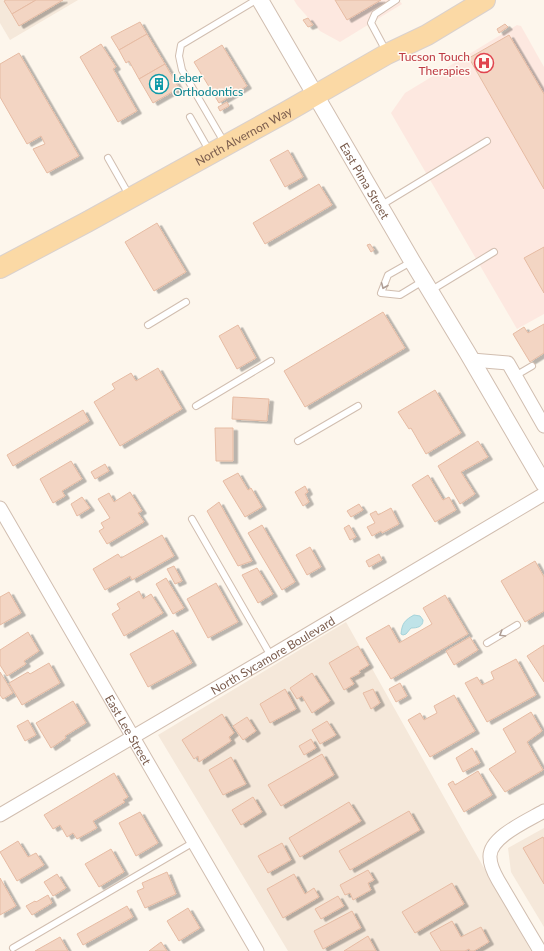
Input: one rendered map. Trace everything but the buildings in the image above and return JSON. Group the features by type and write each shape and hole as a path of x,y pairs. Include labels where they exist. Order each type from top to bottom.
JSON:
{"main road":[{"name":"North Alvernon Way","path":"0,268 131,198 315,96 387,54 427,35 485,0"}],"street":[{"name":"East Pima Street","path":"260,0 544,484"},
{"path":"472,360 508,364 544,426"},
{"name":"North Sycamore Boulevard","path":"1,812 133,737 544,494"},
{"name":"East Lee Street","path":"0,508 256,951"},
{"path":"540,951 498,880 491,863 490,852 494,844 510,830 544,811"}],"lane":[{"path":"218,149 182,70 179,56 181,45 256,0"},
{"path":"387,54 371,23 375,14 396,0"},
{"path":"190,117 218,149"},
{"path":"380,206 487,141"},
{"path":"108,158 131,198"},
{"path":"412,261 388,276 381,293 400,295 427,286 494,252"},
{"path":"148,324 186,302"},
{"path":"196,406 271,361"},
{"path":"516,376 532,366"},
{"path":"298,441 358,406"},
{"path":"192,519 271,656"},
{"path":"487,644 517,626"},
{"path":"13,948 194,842"}],"shaded area":[{"path":"0,0 78,0 10,40 0,23"},
{"path":"294,0 399,0 402,4 340,42 320,31"},
{"path":"517,25 521,26 544,67 544,314 517,329 391,113 405,93"},
{"path":"346,622 531,951 288,951 158,735"},
{"path":"544,828 544,927 511,872 508,848"}],"water":[{"path":"414,615 420,616 423,620 421,626 411,628 406,634 401,634 404,622"}],"place":[{"name":"Tucson Touch Therapies","path":"484,63"},
{"name":"Leber Orthodontics","path":"159,84"}]}
